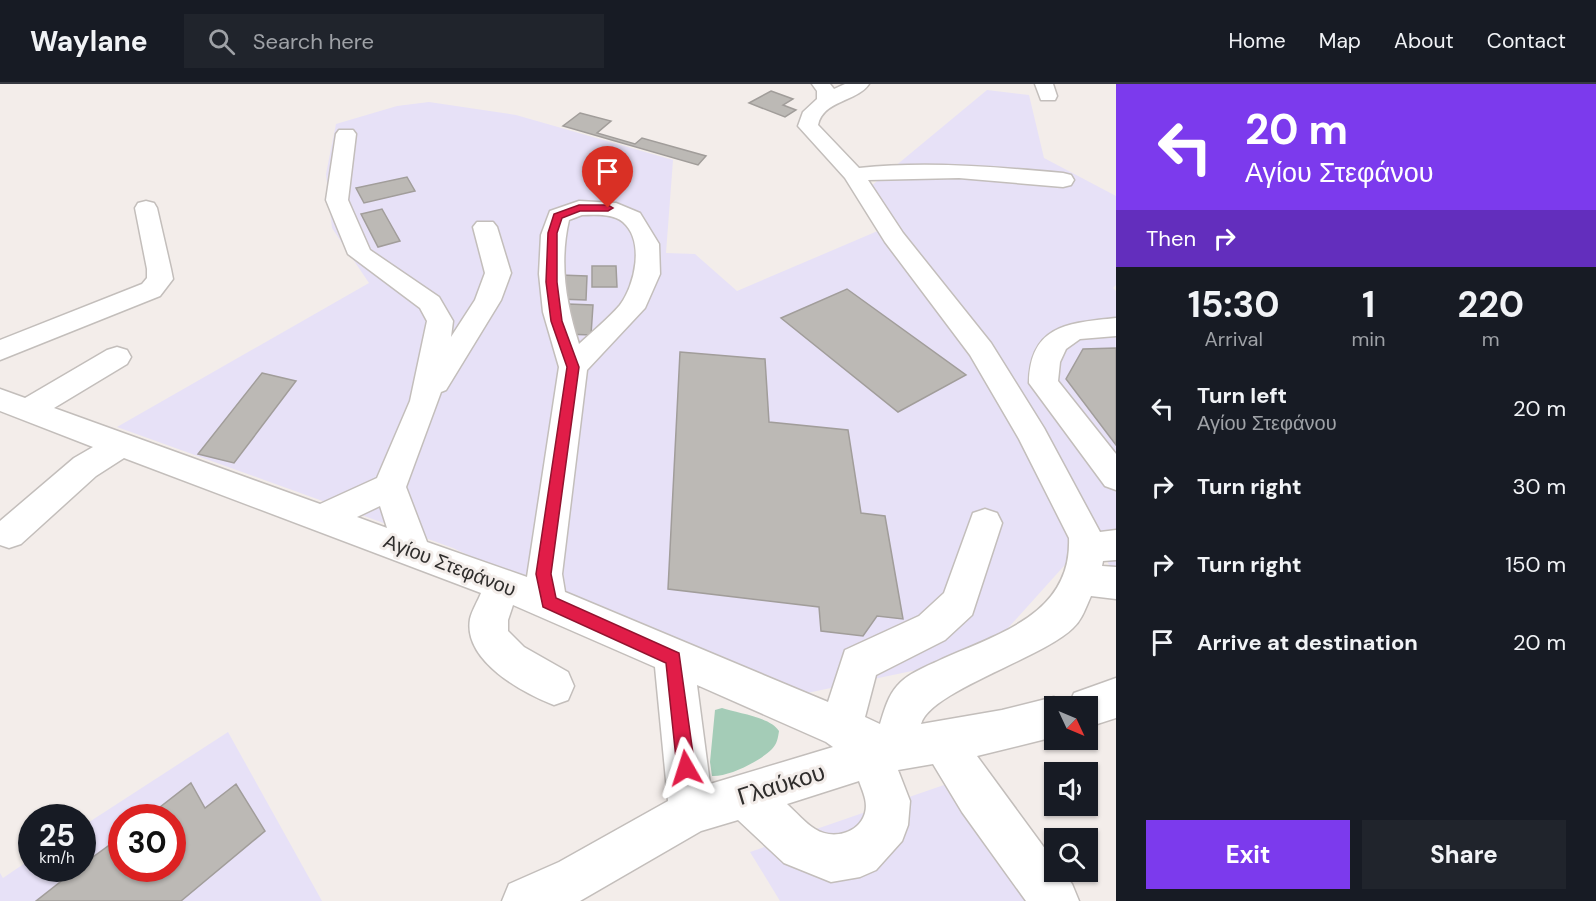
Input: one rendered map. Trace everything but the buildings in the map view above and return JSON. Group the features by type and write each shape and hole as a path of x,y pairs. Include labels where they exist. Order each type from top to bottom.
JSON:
{"street":[{"path":"840,88 810,116 807,123 854,175 893,237 981,350 1062,491 1095,557 1116,583"},
{"path":"346,134 337,200 360,254 430,303 440,321 425,401"},
{"path":"854,175 886,171 953,170 1063,180"},
{"path":"0,351 151,290 160,279 146,208"},
{"path":"549,602 544,574 573,367 556,321 551,282 552,233 558,216 579,208 608,208 632,218 647,244 647,274 632,308 573,367"},
{"path":"413,551 390,487 425,401 488,300 498,273 485,227"},
{"path":"1116,327 1067,334 1054,346 1043,367 1044,383 1116,477"},
{"path":"14,405 117,357"},
{"name":"Αγίου Στεφάνου","path":"14,405 549,602 868,745"},
{"path":"9,534 85,467 121,445"},
{"path":"322,518 390,487"},
{"path":"744,796 800,847 831,859 860,854 886,825 888,801 868,745 859,663 932,628 959,603 985,523"},
{"path":"868,745 900,733 909,702 936,682 1031,637 1059,617 1069,605 1095,557"},
{"path":"503,585 489,621 491,640 504,654 554,686"},
{"path":"674,658 691,812"},
{"path":"1098,704 1116,698"},
{"name":"Γλαύκου","path":"526,901 576,879 691,812 744,796 868,745 942,740 1002,731 1044,720"},
{"path":"942,740 978,796 1055,901"}],"shaded area":[{"path":"987,90 1029,95 1044,158 1116,196 1116,285 1113,288 1116,291 1116,571 1112,571 1075,495 903,242 870,187"},
{"path":"429,102 516,115 673,160 666,253 695,254 737,291 880,230 975,353 1080,545 1072,557 999,638 950,663 788,697 641,636 453,548 117,427 369,283 332,228 326,174 336,124 397,106"},
{"path":"228,732 322,901 0,901 0,873 3,878 18,868 18,882 96,882 96,818 108,810 108,882 186,882 186,804 117,804"},
{"path":"944,785 1031,901 780,901 750,852"}],"green space":[{"path":"722,708 761,719 775,726 779,731 774,747 767,754 735,771 712,776 710,762 715,710"}],"route":[{"path":"608,208 579,208 558,216 552,233 551,282 556,321 573,367 544,574 549,602 674,658 686,768"}]}
